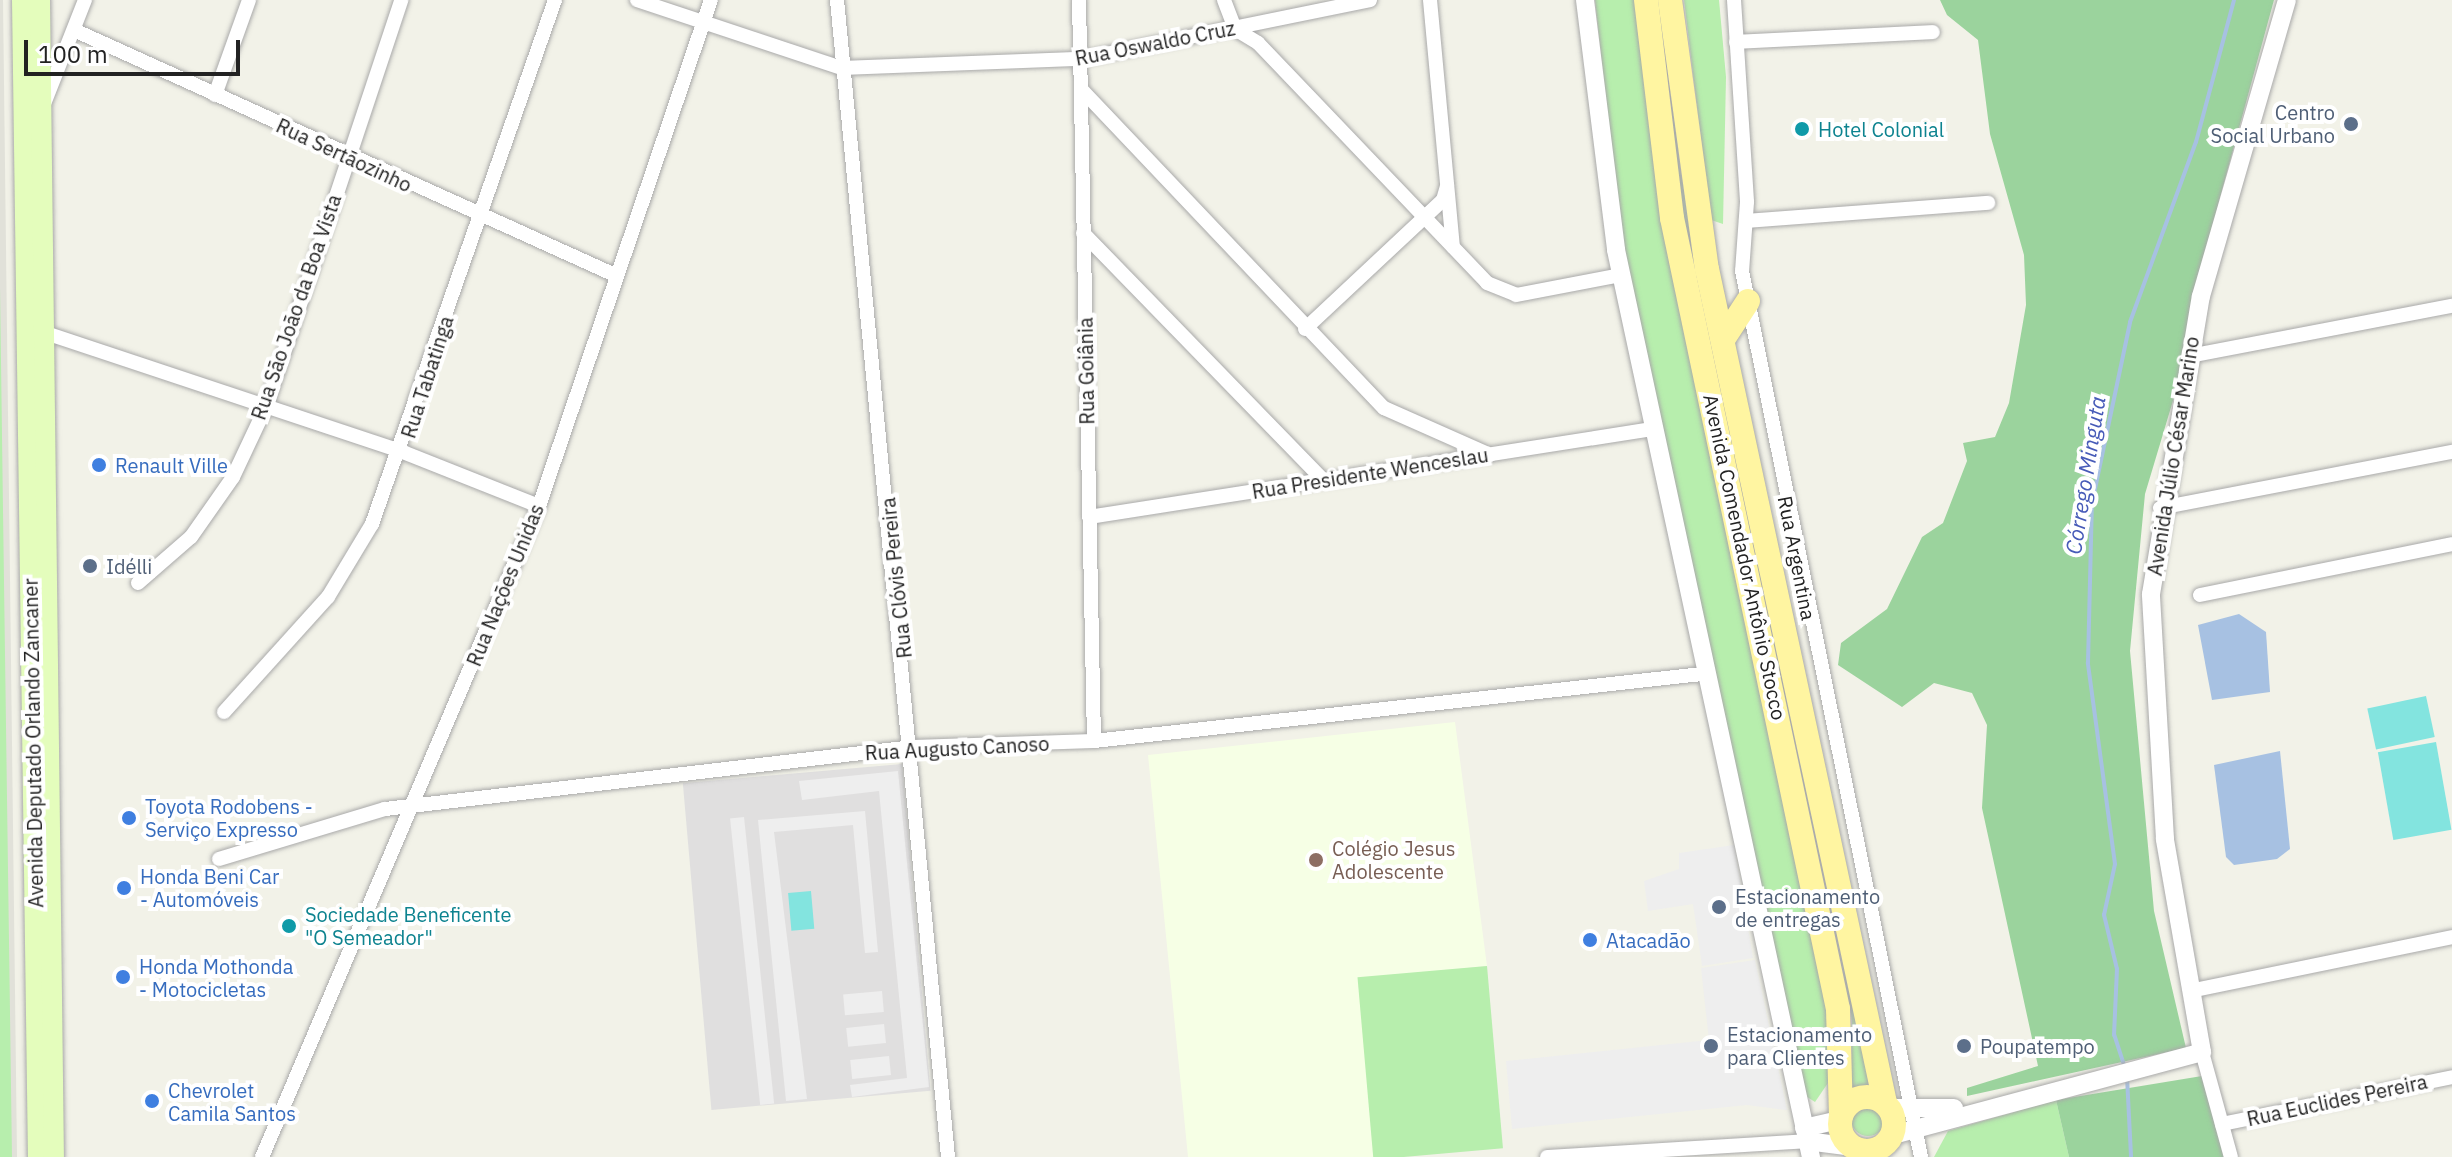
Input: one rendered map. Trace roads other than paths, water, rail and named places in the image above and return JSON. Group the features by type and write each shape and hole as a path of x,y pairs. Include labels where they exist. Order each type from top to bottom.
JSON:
{"main road":[{"name":"Avenida Deputado Orlando Zancaner","path":"22,0 36,288"},
{"name":"Avenida Deputado Orlando Zancaner","path":"40,0 42,111 36,330 54,1157"},
{"name":"Avenida Comendador Antônio Stocco","path":"1646,0 1672,218 1838,1009 1841,1118"},
{"name":"Avenida Comendador Antônio Stocco","path":"1670,0 1696,203 1897,1126"},
{"path":"1724,338 1748,301"},
{"name":"Avenida Deputado Orlando Zancaner","path":"37,375 38,1157"},
{"path":"1864,1096 1897,1126 1870,1151 1854,1152 1841,1118 1864,1096"}],"street":[{"path":"42,111 85,0"},
{"path":"215,95 249,0"},
{"name":"Rua São João da Boa Vista","path":"138,583 191,537 233,477 266,407 401,0"},
{"name":"Rua Tabatinga","path":"224,712 328,597 372,524 403,452 555,0"},
{"path":"637,0 842,68"},
{"name":"Rua Nações Unidas","path":"262,1157 539,506 711,0"},
{"name":"Rua Clóvis Pereira","path":"837,0 913,747 948,1157"},
{"name":"Rua Goiânia","path":"1079,0 1094,741"},
{"path":"1224,0 1235,29 1258,43 1423,212 1487,283 1516,295 1621,275"},
{"name":"Rua Oswaldo Cruz","path":"842,68 1081,59 1370,0"},
{"path":"1430,0 1453,247"},
{"path":"1585,0 1621,275 1702,674 1807,1142"},
{"name":"Rua Argentina","path":"1734,0 1746,221 1742,271 1897,1126 1921,1157"},
{"name":"Avenida Júlio César Marino","path":"2231,1157 2202,1052 2165,839 2152,645 2160,508 2189,356 2287,0"},
{"name":"Rua Sertãozinho","path":"74,30 480,217 617,276"},
{"path":"1736,42 1933,32"},
{"path":"39,64 60,67"},
{"path":"1081,89 1305,329 1384,408 1490,455"},
{"path":"1305,329 1423,212 1443,200 1447,184"},
{"path":"1746,221 1988,203"},
{"path":"1083,233 1323,480"},
{"path":"2189,356 2452,306"},
{"path":"36,330 403,452 539,506"},
{"name":"Rua Presidente Wenceslau","path":"1089,517 1652,429"},
{"path":"2160,508 2452,452"},
{"path":"2200,595 2452,544"},
{"name":"Rua Augusto Canoso","path":"219,859 413,807 913,747 1094,741 1702,674"},
{"path":"2190,991 2452,937"},
{"path":"1897,1126 2202,1052"},
{"name":"Rua Euclides Pereira","path":"2222,1124 2452,1077"},
{"path":"1807,1142 1841,1118"},
{"path":"1547,1157 1761,1139 1807,1142 1854,1152"}],"waterway":[{"name":"Córrego Minguta","path":"2125,1068 2114,1035 2117,969 2104,915 2115,864 2088,663 2092,503 2130,322 2196,142 2234,0"},
{"name":"Córrego Minguta","path":"2127,1077 2131,1157"}],"place":[{"name":"Centro Social Urbano","path":"2351,124"},
{"name":"Hotel Colonial","path":"1802,129"},
{"name":"Renault Ville","path":"99,465"},
{"name":"Idélli","path":"90,566"},
{"name":"Toyota Rodobens - Serviço Expresso","path":"129,818"},
{"name":"Colégio Jesus Adolescente","path":"1316,860"},
{"name":"Honda Beni Car - Automóveis","path":"124,888"},
{"name":"Estacionamento de entregas","path":"1719,907"},
{"name":"Sociedade Beneficente \"O Semeador\"","path":"289,926"},
{"name":"Atacadão","path":"1590,940"},
{"name":"Honda Mothonda - Motocicletas","path":"123,977"},
{"name":"Estacionamento para Clientes","path":"1711,1046"},
{"name":"Poupatempo","path":"1964,1046"},
{"name":"Chevrolet Camila Santos","path":"152,1101"}]}
